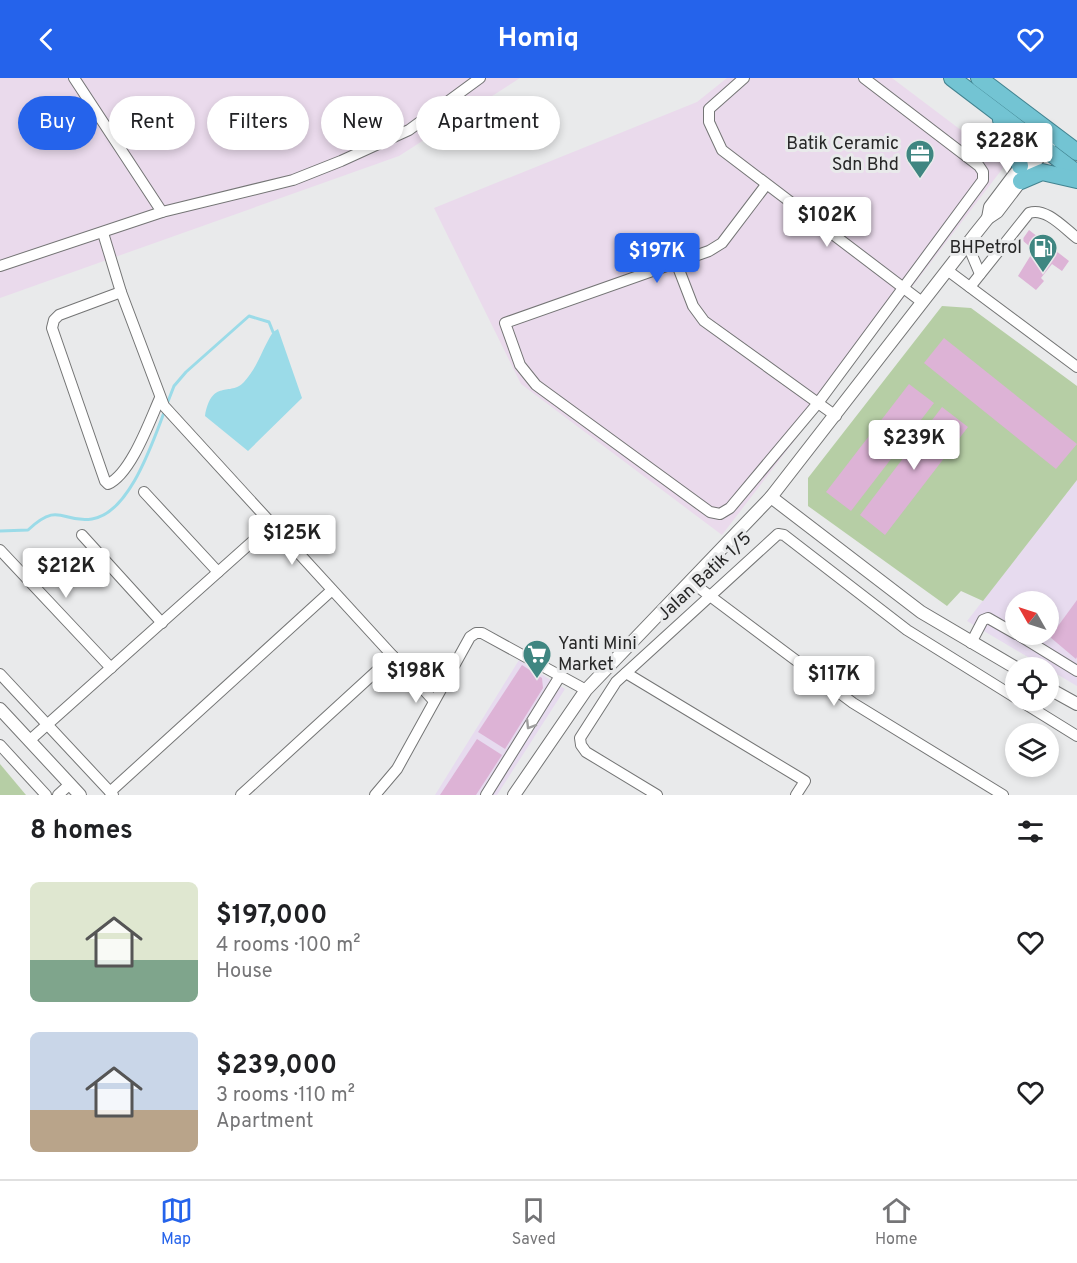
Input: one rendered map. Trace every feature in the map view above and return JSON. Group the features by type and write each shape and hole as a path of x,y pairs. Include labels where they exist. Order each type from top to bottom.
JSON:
{"highway":[{"path":"952,78 996,112 1046,140 1077,152"},
{"path":"979,78 1046,140 1077,173"},
{"path":"996,112 1013,141 1020,173 1042,172 1077,180"}],"street":[{"path":"74,78 162,213"},
{"path":"0,266 162,213 293,180 377,146 409,130 480,78"},
{"path":"744,78 710,107 709,122 722,150 922,302"},
{"path":"766,185 722,243 709,251 505,323 526,375 710,512 720,514 730,508 818,403 905,288 982,180 983,172 979,166 864,78"},
{"path":"514,795 586,690 771,497 976,233 988,218 997,212 1020,173 1046,140"},
{"path":"970,286 1029,213 1036,211 1044,213 1077,238"},
{"path":"103,233 121,292 164,406 434,701"},
{"path":"976,233 972,255 980,274"},
{"path":"676,262 693,306 704,321 836,416"},
{"path":"947,270 1077,367"},
{"path":"121,292 59,315 52,328 105,481 108,484 113,482 133,456 164,406"},
{"path":"144,492 218,572"},
{"path":"771,497 921,612 1005,663"},
{"path":"30,741 272,524"},
{"path":"82,535 162,623"},
{"name":"Jalan Batik 1/5","path":"657,795 586,752 581,745 580,738 608,691 773,535 784,535 908,630 1005,691"},
{"path":"0,550 111,668"},
{"path":"690,581 853,703 1003,795"},
{"path":"0,674 111,793 332,590"},
{"path":"971,643 983,620 988,618 1005,628"},
{"path":"375,795 397,769 470,637 476,633 482,633 586,690"},
{"path":"1035,645 1077,669"},
{"path":"241,795 393,656"},
{"path":"626,673 805,781 796,795"},
{"path":"486,795 560,676"},
{"path":"1059,694 1077,704"},
{"path":"0,709 80,795"},
{"name":"Jalan Batik 1/5","path":"1036,711 1077,736"},
{"path":"0,745 46,795"},
{"path":"58,795 70,784"}],"shaded area":[{"path":"0,78 520,78 492,96 416,96 416,145 399,156 0,298"},
{"path":"727,78 892,78 1006,164 722,535 521,384 434,208 697,102"},
{"path":"1077,480 1077,686 1059,675 1059,657 1028,657 1008,645 1059,645 1059,591 1005,591 1005,643 967,621"},
{"path":"519,660 565,689 497,795 435,795"}],"green space":[{"path":"942,306 971,308 1077,386 1077,480 983,601 961,591 947,606 808,506 808,478"},
{"path":"0,764 26,795 0,795"}],"water":[{"path":"278,329 302,398 248,451 205,416 208,404 217,392 239,386 244,382 273,332"}],"building":[{"path":"1029,230 1069,261 1062,271 1052,264 1041,278 1044,281 1036,290 1018,276 1034,250 1022,240"},
{"path":"944,338 1077,444 1056,469 924,363"},
{"path":"909,384 934,403 851,511 826,492"},
{"path":"942,407 968,427 885,535 860,515"},
{"path":"1077,600 1076,659 1059,645 1059,625"},
{"path":"522,665 542,678 543,688 505,749 478,732"},
{"path":"477,739 502,755 476,795 440,795"}],"waterway":[{"path":"167,404 174,386 186,372 249,316 269,322 273,332"},
{"path":"0,531 28,530 47,516 61,515 82,520 106,514 129,490 147,457 165,410"}],"place":[{"name":"Batik Ceramic Sdn Bhd","path":"920,180"},
{"name":"BHPetrol","path":"1043,274"},
{"name":"Yanti Mini Market","path":"537,680"}]}
